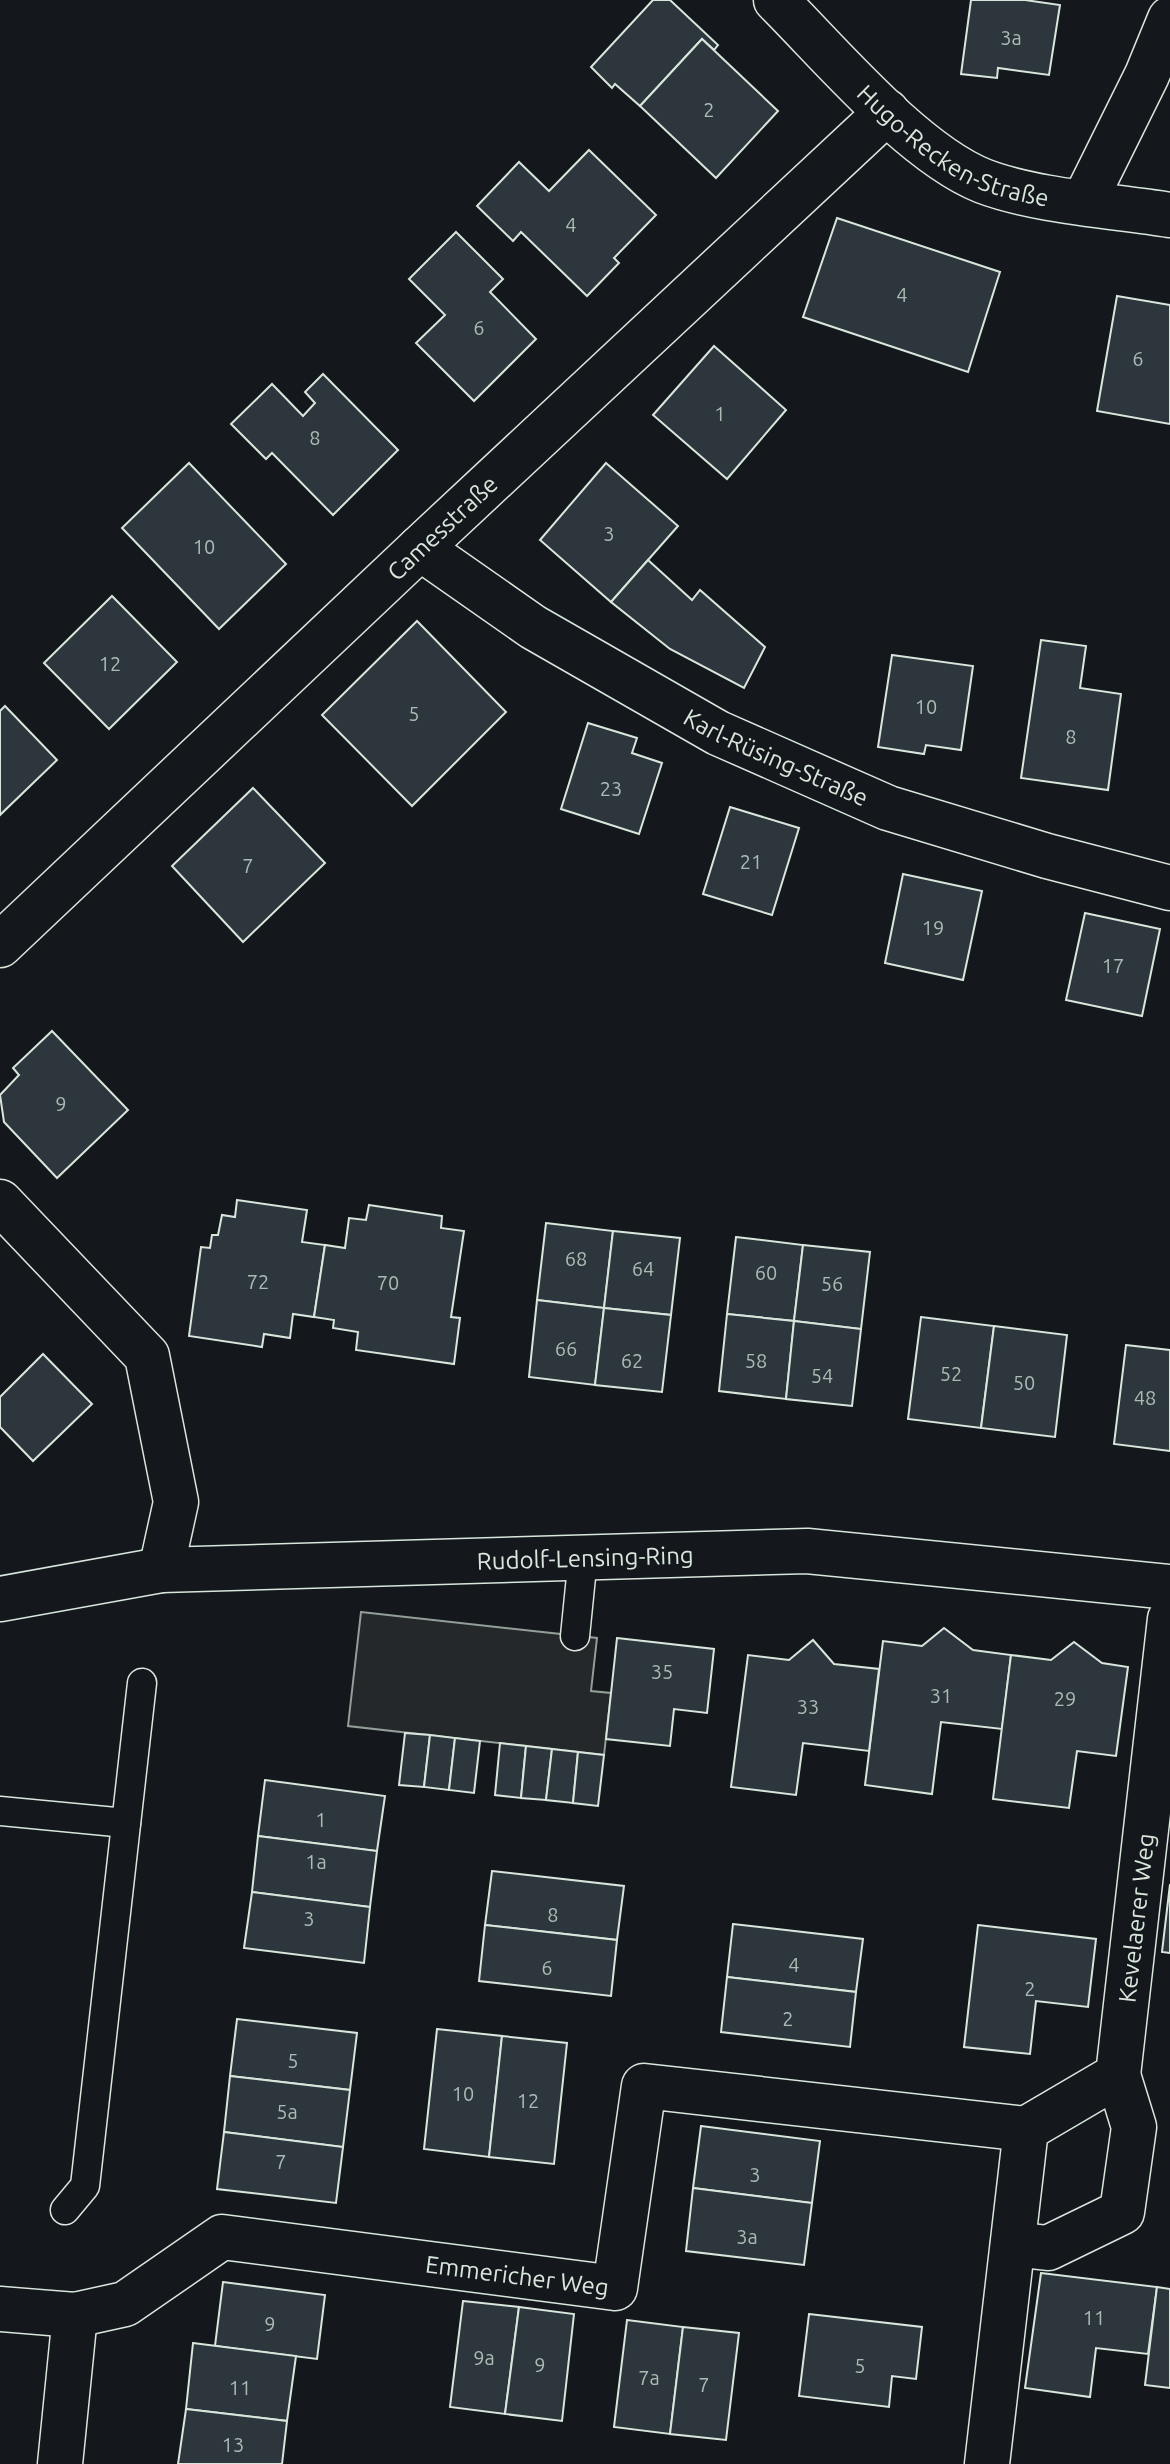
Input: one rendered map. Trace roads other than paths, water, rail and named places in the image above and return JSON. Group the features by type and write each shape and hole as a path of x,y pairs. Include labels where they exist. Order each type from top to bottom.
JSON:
{"street":[{"name":"Hugo-Recken-Straße","path":"776,0 887,112 936,154 982,181 1026,193 1170,215"},
{"path":"1084,202 1147,75 1170,19"},
{"name":"Camesstraße","path":"0,945 887,112"},
{"name":"Karl-Rüsing-Straße","path":"420,548 533,627 718,733 888,808 1047,856 1170,888"},
{"path":"0,1202 147,1356 176,1502 161,1570"},
{"name":"Rudolf-Lensing-Ring","path":"0,1599 161,1570 807,1551 1170,1587"},
{"name":"Kevelaerer Weg","path":"1013,2244 1048,2248 1122,2212 1134,2127 1118,2075 1170,1619"},
{"path":"987,2464 1026,2129 1118,2075"},
{"name":"Emmericher Weg","path":"0,2309 75,2315 125,2304 222,2237 615,2288 644,2086 1026,2129"},
{"path":"60,2464 75,2315"}],"lane":[{"path":"575,1636 583,1557"},
{"path":"65,2210 85,2186 142,1683"},
{"path":"0,1811 126,1823"}]}
